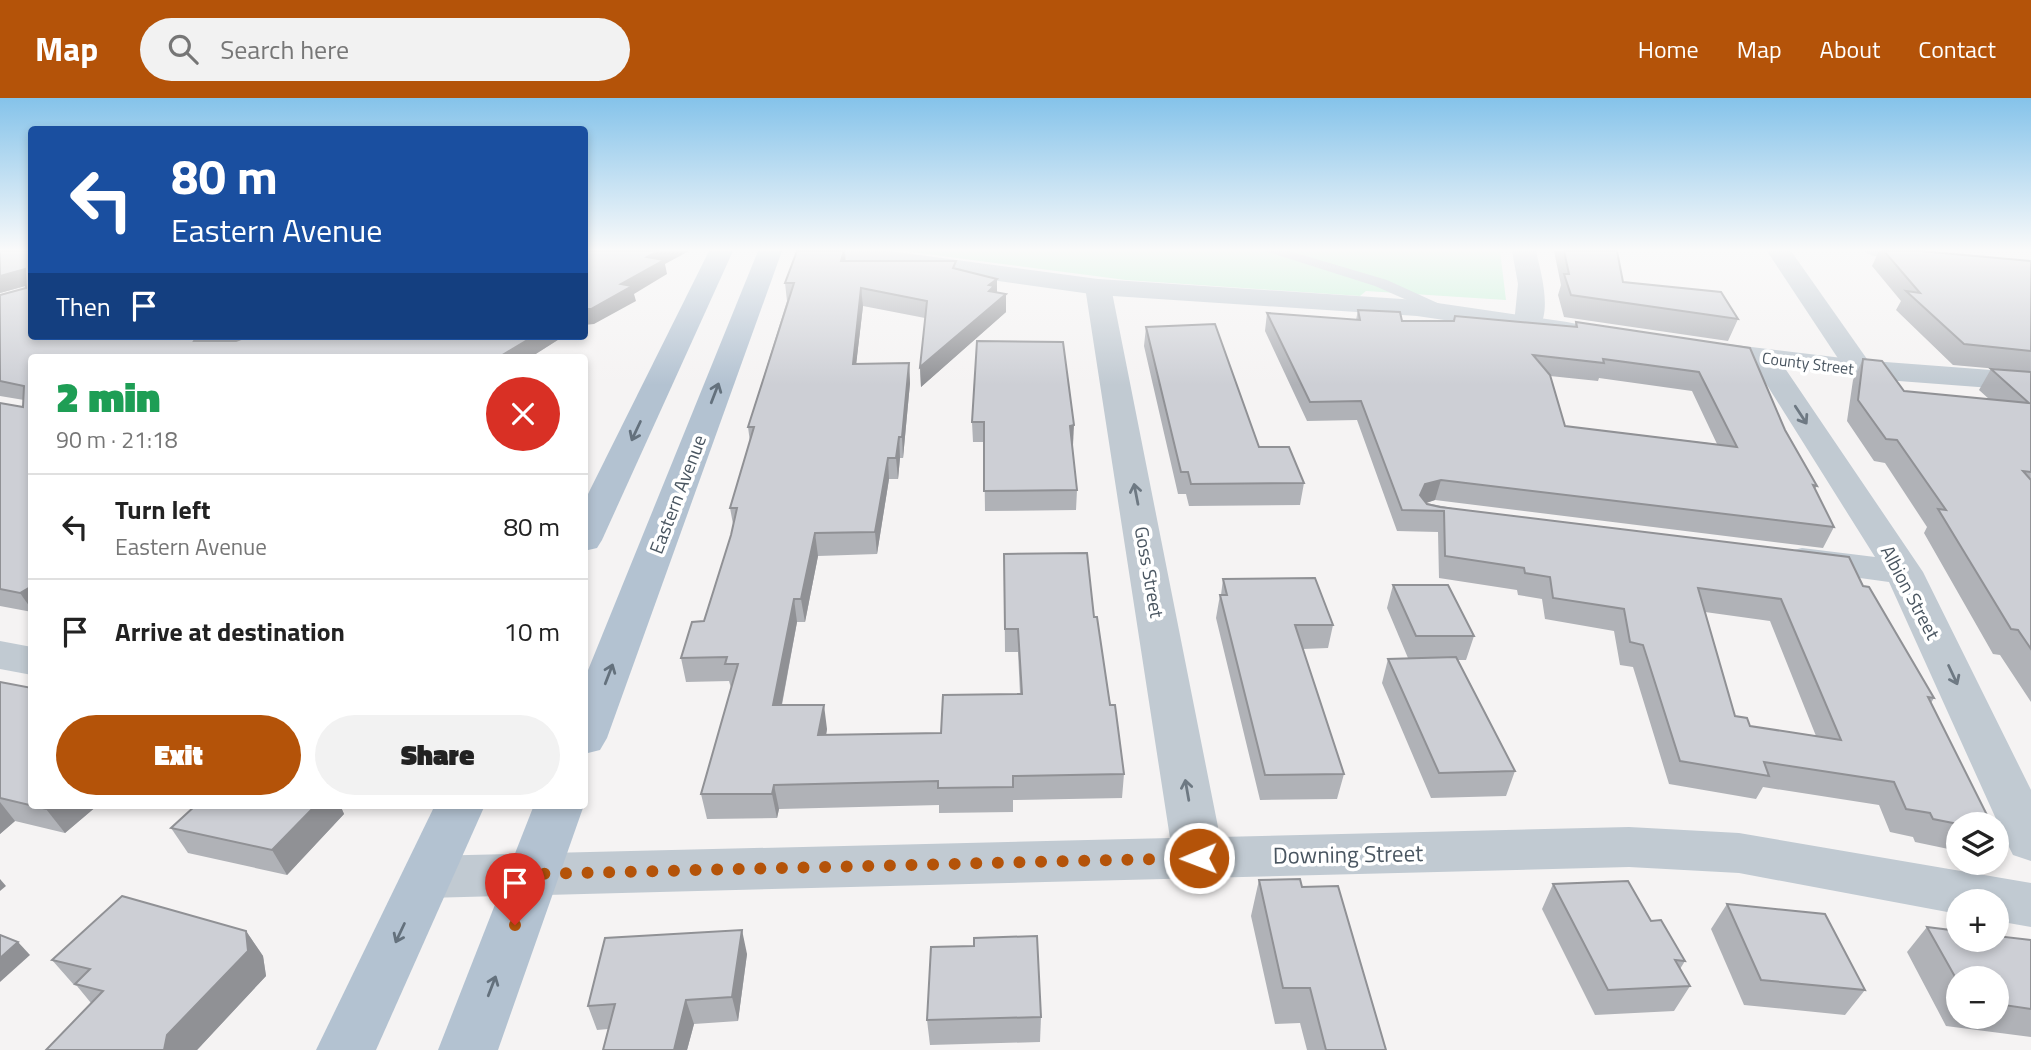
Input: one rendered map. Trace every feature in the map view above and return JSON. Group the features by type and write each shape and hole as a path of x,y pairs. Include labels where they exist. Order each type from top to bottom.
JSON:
{"main road":[{"path":"588,532 700,295"},
{"name":"Eastern Avenue","path":"588,727 752,295"},
{"path":"346,1050 458,809"},
{"path":"468,1050 558,809"}],"street":[{"name":"Goss Street","path":"1099,295 1199,858"},
{"path":"1216,295 1447,312 1598,334"},
{"path":"1528,324 1530,295"},
{"path":"1809,295 1859,369"},
{"name":"County Street","path":"1673,345 1859,369 2031,382"},
{"name":"Albion Street","path":"1764,358 1904,572 2031,841"},
{"path":"1766,555 1904,572"},
{"path":"0,654 28,660"},
{"name":"Downing Street","path":"427,877 1629,846 1738,853 2031,905"}],"lane":[{"path":"1409,295 1447,312"}],"green space":[{"path":"1435,295 1505,295 1506,300"}],"building":[{"path":"0,295 28,295 28,340 527,340 504,354 28,354 28,588 20,593 0,589 0,403 23,407 24,386 0,381"},
{"path":"588,295 615,295 588,309"},
{"path":"790,295 860,295 853,364 909,363 902,437 899,437 896,458 888,458 875,532 815,533 801,599 794,599 773,705 824,705 818,735 941,733 943,695 1022,694 1018,629 1005,629 1004,554 1087,553 1094,617 1097,617 1110,705 1115,705 1124,774 1013,776 1013,787 938,788 938,781 774,785 772,794 701,794 738,664 725,664 727,657 681,658 692,622 704,621 731,535 737,508 730,508 754,427 748,427"},
{"path":"899,295 1004,295 920,367 927,301"},
{"path":"1574,295 1723,295 1738,319"},
{"path":"1911,295 2031,295 2031,351 1964,344"},
{"path":"1358,310 1400,312 1402,321 1454,321 1455,316 1577,327 1576,322 1750,348 1785,430 1817,486 1813,485 1834,527 1441,480 1425,484 1420,495 1427,504 1440,507 1849,557 1863,586 1869,587 1934,698 1928,697 1986,812 1946,812 1946,822 1933,819 1930,813 1906,809 1894,782 1764,762 1769,776 1680,761 1643,645 1630,642 1624,609 1553,598 1550,577 1525,573 1524,568 1445,556 1444,511 1402,510 1361,401 1310,402 1267,313 1360,320","holes":["1533,355 1604,363 1603,359 1699,372 1737,447 1565,426 1550,375","1698,588 1781,599 1841,740 1750,726 1747,718 1735,716"]},
{"path":"1215,324 1259,447 1289,447 1304,483 1191,484 1188,472 1181,472 1146,327"},
{"path":"977,341 1063,342 1074,425 1070,426 1077,490 984,491 984,422 972,422"},
{"path":"1863,359 1882,361 1904,391 2029,403 1991,369 2031,372 2031,472 2023,471 2031,480 2031,649 2018,630 2011,629 1938,509 1946,510 1897,440 1886,439 1858,400"},
{"path":"1315,578 1333,625 1295,625 1344,774 1265,775 1220,595 1227,595 1223,579"},
{"path":"1393,585 1448,585 1474,636 1416,636"},
{"path":"1456,657 1515,771 1439,773 1388,659"},
{"path":"0,682 28,687 28,805 0,798"},
{"path":"192,809 312,809 272,850 171,828"},
{"path":"1300,879 1302,887 1338,886 1386,1050 1326,1050 1310,988 1283,988 1259,880"},
{"path":"1628,881 1651,921 1661,920 1685,961 1675,960 1690,986 1608,990 1553,884"},
{"path":"122,896 246,931 248,951 167,1035 164,1050 46,1050 103,991 75,984 90,969 52,960"},
{"path":"1727,904 1825,914 1865,990 1761,980"},
{"path":"1927,927 1946,929 1946,952 2009,952 2009,937 2031,940 2031,1009 2009,1006 2009,966 1949,966"},
{"path":"742,930 732,997 686,1000 674,1050 603,1050 615,1004 588,1006 605,938"},
{"path":"0,935 18,942 0,958"},
{"path":"1037,936 1041,1017 927,1020 931,947 974,946 974,938"}],"route":[{"path":"515,925 534,874 1199,858"}]}
